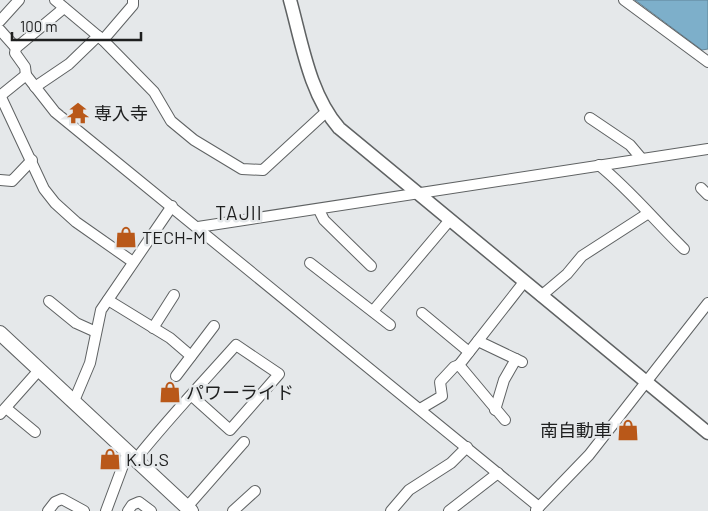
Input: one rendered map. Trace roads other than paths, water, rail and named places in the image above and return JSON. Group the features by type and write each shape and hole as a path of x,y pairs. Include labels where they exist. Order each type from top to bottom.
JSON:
{"main road":[{"path":"0,333 189,509"}],"street":[{"path":"0,21 19,0"},
{"path":"55,0 101,38 154,92 171,121 194,140 242,169 262,170 326,112"},
{"path":"35,87 69,64 101,38 133,5 133,0"},
{"path":"290,0 315,89 326,112 349,138 708,433"},
{"path":"624,0 708,62"},
{"path":"64,8 16,48 15,53 25,67 26,75 55,112 498,472 537,509 589,455 708,303"},
{"path":"0,30 16,48"},
{"path":"26,75 0,96 32,160 44,189 55,203 76,222 133,262"},
{"path":"590,118 630,145 641,158"},
{"path":"198,227 319,210 414,192 708,149"},
{"path":"0,180 12,181 32,160"},
{"path":"599,165 624,185 642,204 647,214 684,249"},
{"path":"74,401 90,362 101,310 172,206"},
{"path":"319,210 324,220 371,266"},
{"path":"541,296 567,274 582,256 647,214"},
{"path":"373,311 449,221"},
{"path":"310,263 390,325"},
{"path":"420,408 442,396 440,382 454,367 459,365 524,282"},
{"path":"153,328 174,295"},
{"path":"108,300 153,328 191,356"},
{"path":"49,301 76,323 96,332"},
{"path":"422,313 469,352"},
{"path":"176,376 214,326"},
{"path":"478,341 519,361 504,380 495,410"},
{"path":"106,511 132,456 236,346 279,374 230,430 191,395"},
{"path":"459,365 505,420"},
{"path":"35,432 3,411 40,369"},
{"path":"189,509 244,442"},
{"path":"391,511 409,490 451,463 467,447"},
{"path":"449,511 498,472"},
{"path":"234,511 255,491"},
{"path":"48,511 55,502 62,499 84,511"},
{"path":"128,511 132,505 139,502 151,511"}],"water":[{"path":"635,0 708,0 708,49 702,50"}],"place":[{"name":"専入寺","path":"78,113"},
{"name":"TECH-M","path":"126,237"},
{"name":"パワーライド","path":"170,392"},
{"name":"南自動車","path":"628,430"},
{"name":"K.U.S","path":"110,459"}],"district":[{"name":"TAJII","path":"239,212"}]}
